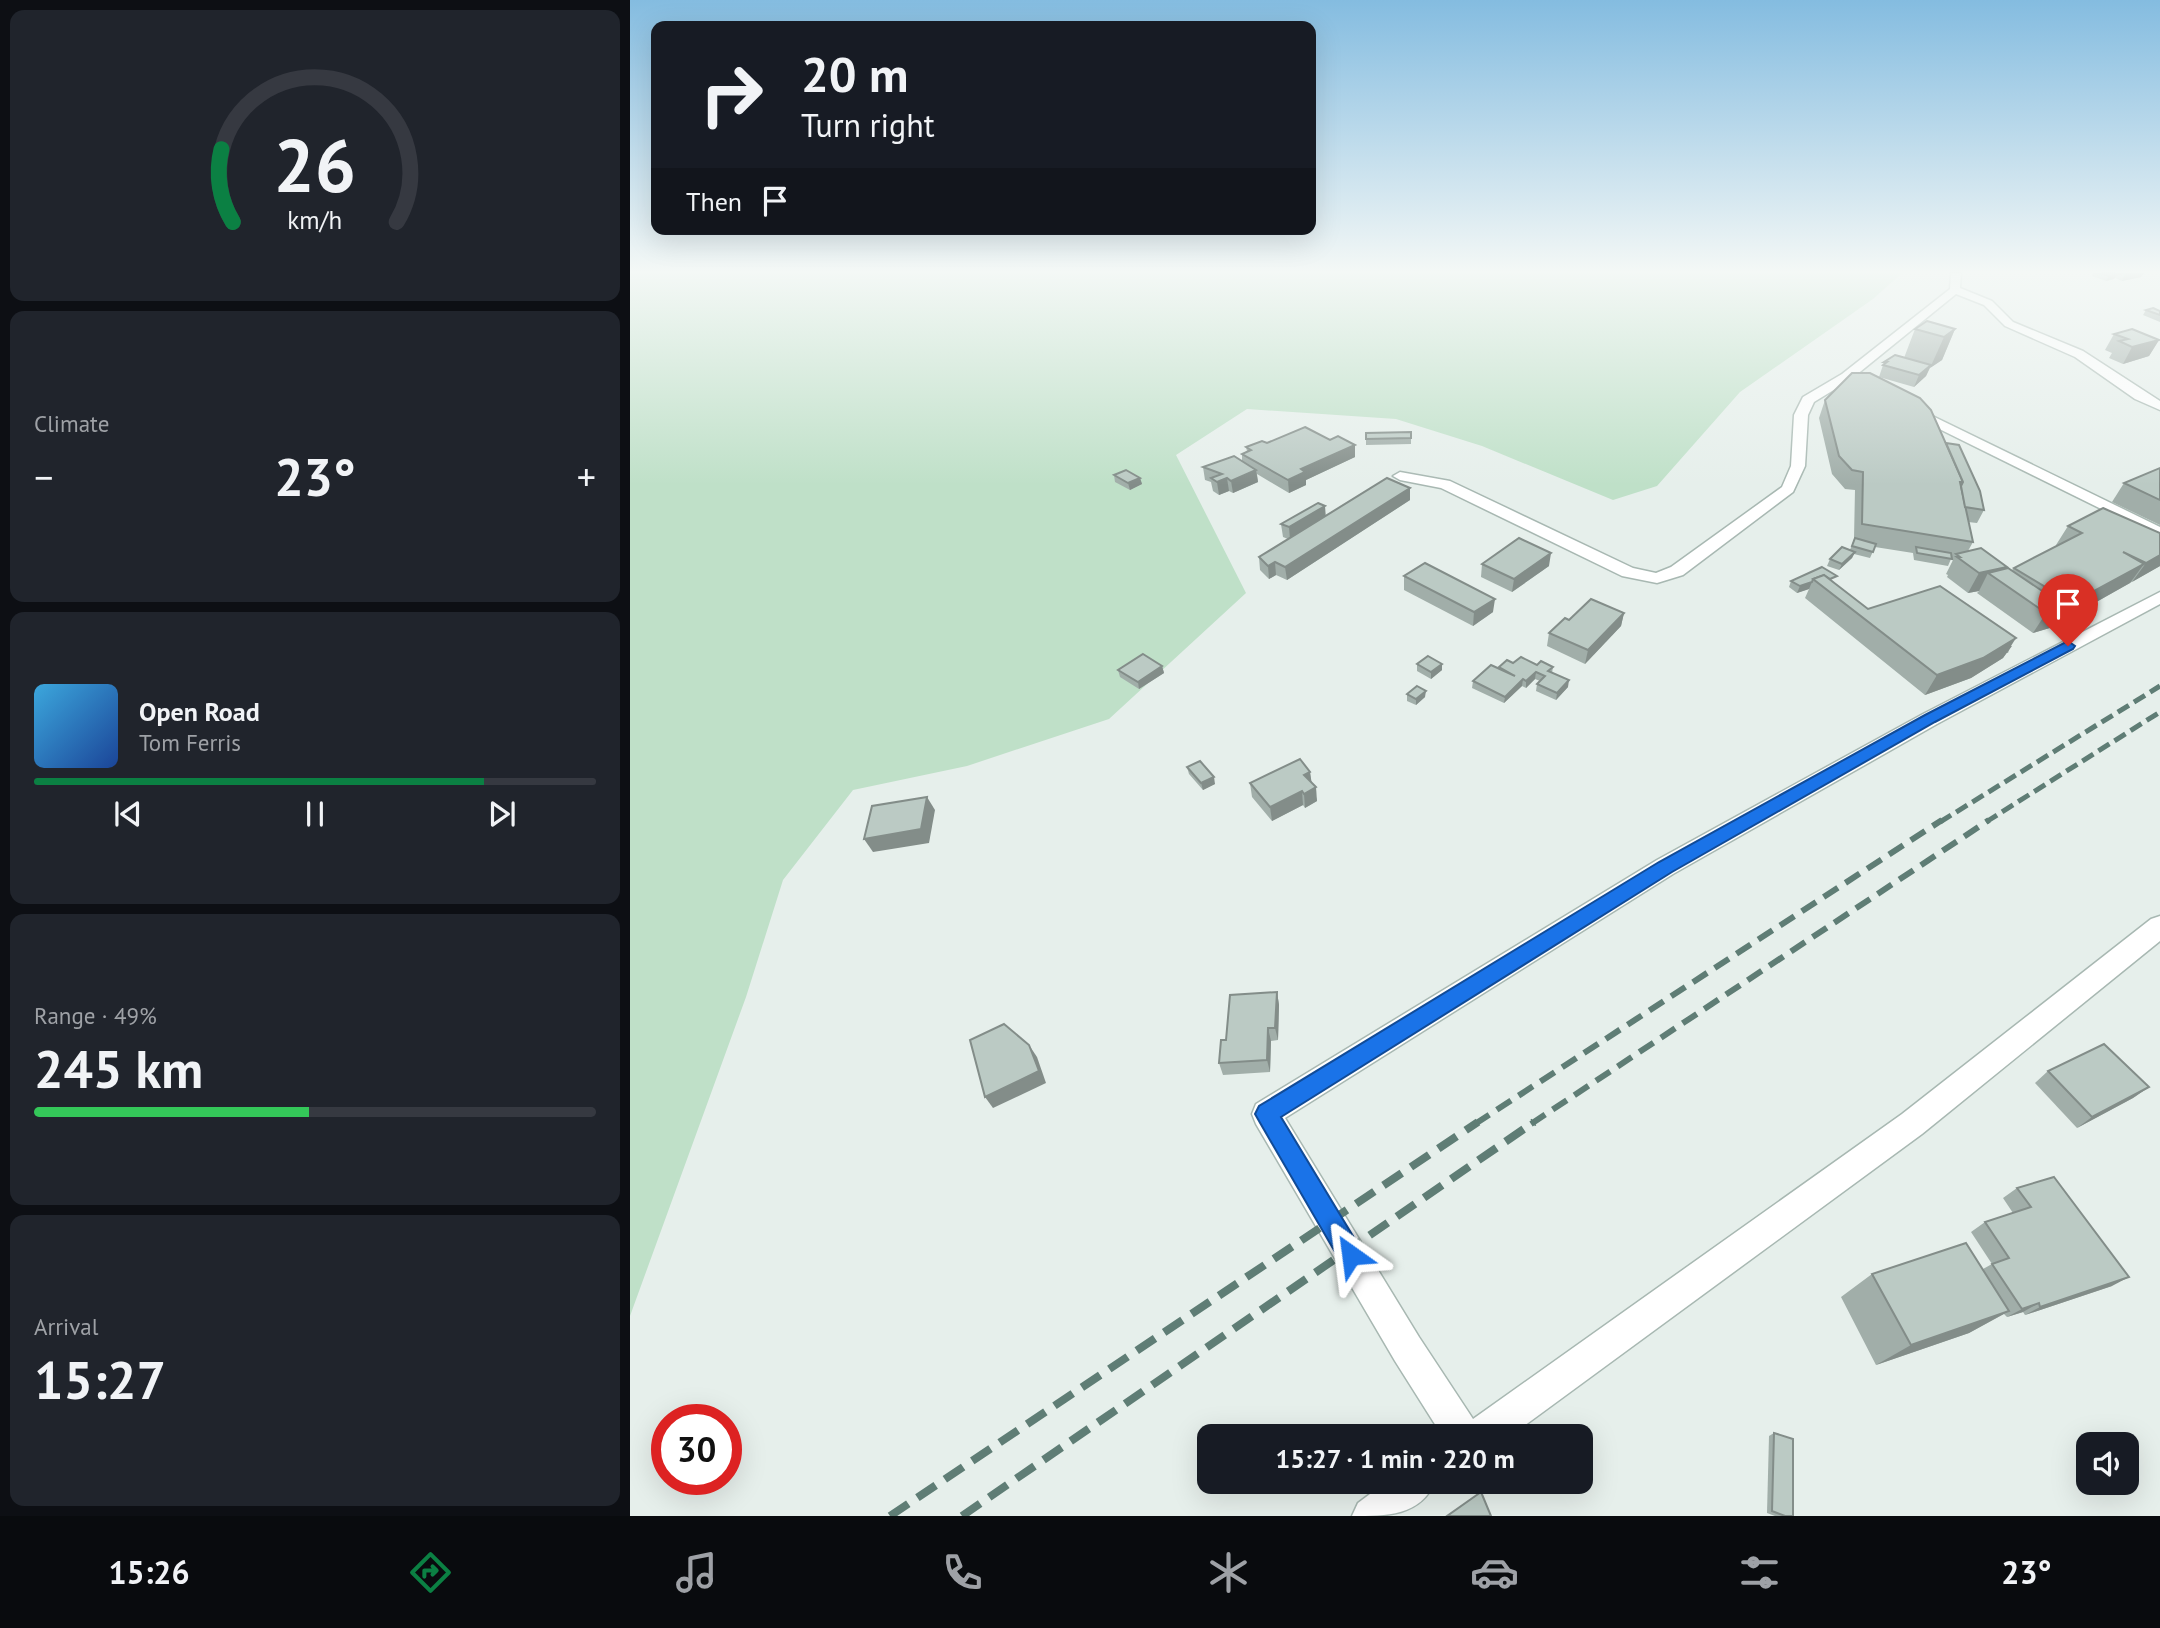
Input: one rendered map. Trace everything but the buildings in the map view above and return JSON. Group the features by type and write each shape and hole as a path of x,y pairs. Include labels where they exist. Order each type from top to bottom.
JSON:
{"street":[{"path":"1400,476 1444,484 1628,572 1657,578 1677,571 1788,489 1798,467 1801,415 1808,400 1851,380 1893,344"},
{"path":"2055,344 2079,354 2140,396 2160,406"},
{"path":"1898,403 2160,533"},
{"path":"2092,500 2114,493"},
{"path":"1456,1424 1266,1114 1665,867 1930,719 2160,597"},
{"path":"1496,1424 1912,1124 2160,926"},
{"path":"1372,1516 1401,1494"}],"green space":[{"path":"630,344 1809,344 1740,392 1657,486 1613,500 1482,446 1396,419 1247,409 1176,455 1246,593 1109,719 967,766 853,790 783,880 746,997 630,1316"}],"railway":[{"path":"1940,822 2160,686"},
{"path":"1986,822 2160,712"},
{"path":"1476,1124 1942,820"},
{"path":"1534,1122 1989,820"},
{"path":"962,1516 1534,1122"},
{"path":"890,1516 1476,1124"}],"route":[{"path":"1351,1255 1266,1114 1665,867 1930,719 2068,646"}]}
